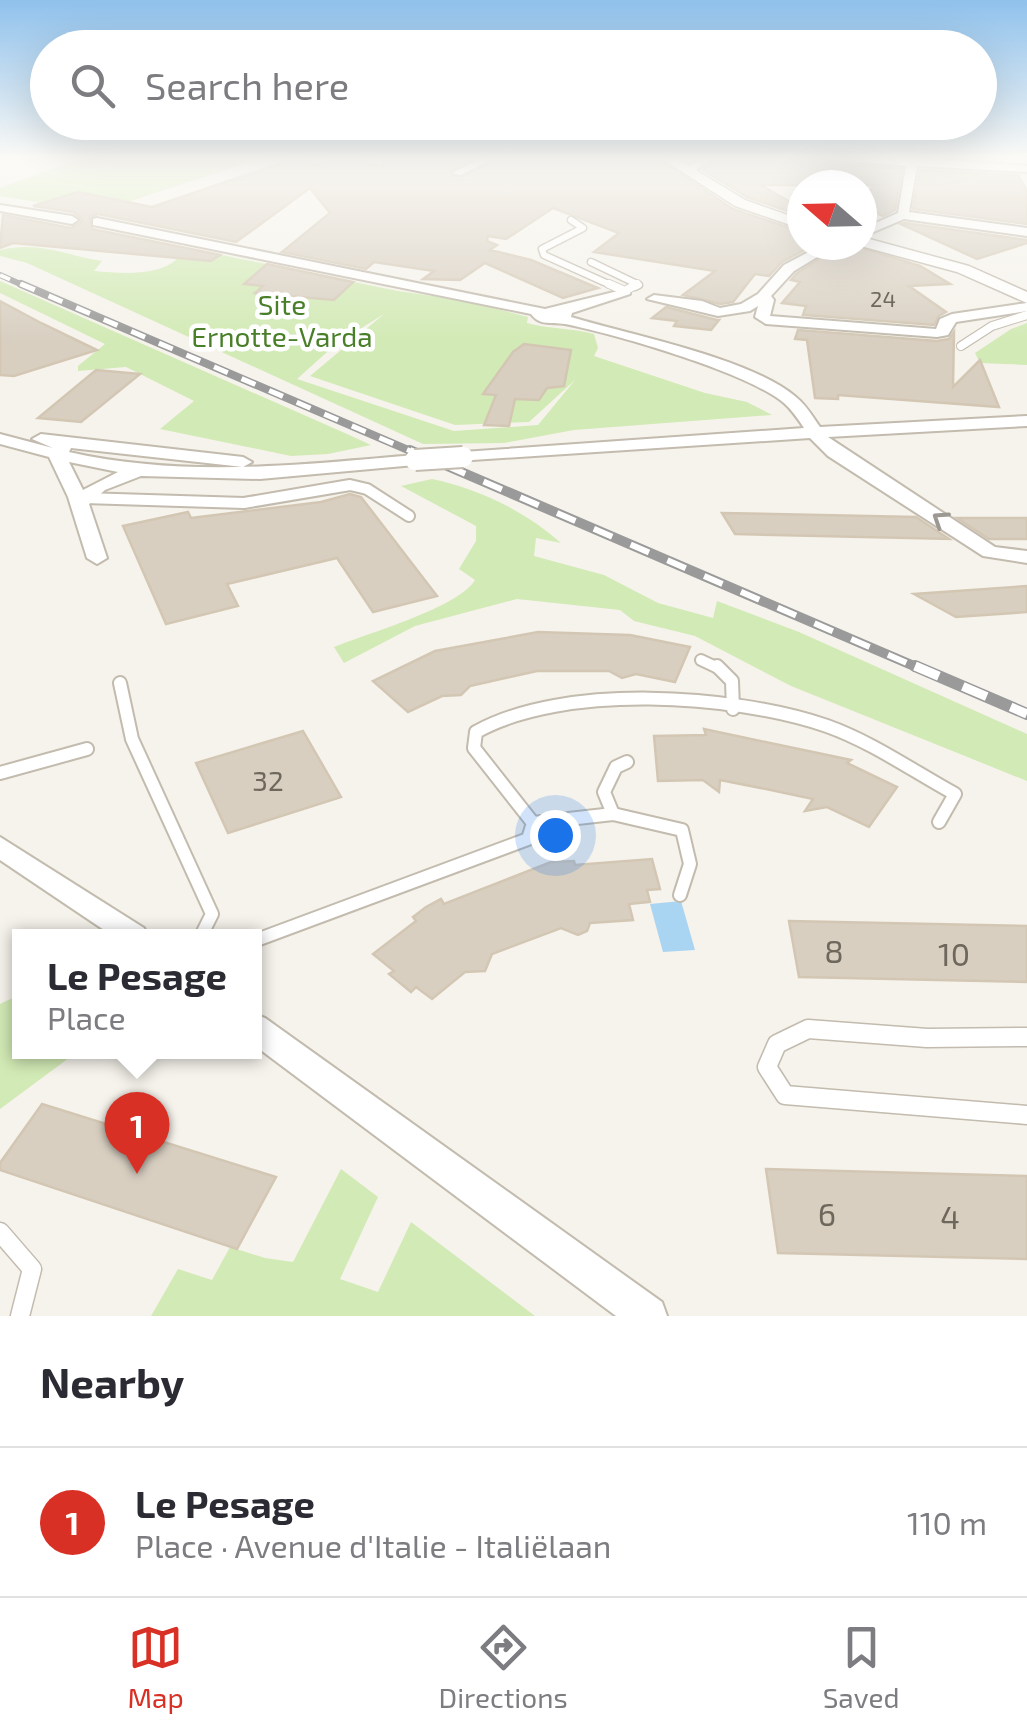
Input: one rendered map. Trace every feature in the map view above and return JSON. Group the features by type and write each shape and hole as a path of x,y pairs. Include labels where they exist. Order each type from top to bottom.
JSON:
{"street":[{"path":"100,219 98,222 540,312 537,315 541,319 625,291"},
{"path":"935,219 1027,232"},
{"path":"877,246 964,269 1027,298"},
{"path":"654,300 732,312 763,297 789,268 804,260"},
{"path":"763,297 767,300 762,317 766,320 936,333 943,332 945,322 952,318 1027,307"},
{"path":"562,315 741,374 788,397 824,445 990,552 1027,557"},
{"path":"0,438 141,470 306,468 1027,421"},
{"path":"0,438 161,450 219,467"},
{"path":"57,454 67,444 79,442"},
{"path":"82,500 98,486 162,459 161,450"},
{"path":"57,454 82,500 96,558"},
{"path":"0,847 123,929"},
{"path":"262,1034 648,1316"}],"lane":[{"path":"571,220 583,228 541,252 625,291 639,284 591,262"},
{"path":"961,346 981,330 1008,318 1027,315"},
{"path":"82,500 244,504 350,485 367,489 409,516"},
{"path":"700,660 717,666 732,680 734,708"},
{"path":"120,683 132,739 212,914 204,929"},
{"path":"533,823 474,748 476,732 490,720 570,700 734,708 827,726 954,794 938,822"},
{"path":"0,773 87,749"},
{"path":"613,814 604,792 616,767 627,762"},
{"path":"533,823 613,814 682,830 690,864 680,895"},
{"path":"262,938 474,864 528,839 533,823"},
{"path":"1027,1037 927,1038 808,1029 777,1044 767,1067 785,1095 1027,1115"},
{"path":"0,1232 32,1269 20,1316"}],"green space":[{"name":"Site Ernotte-Varda","path":"100,230 398,291 462,300 528,317 527,323 594,334 598,348 594,356 705,393 747,402 772,415 574,430 504,443 423,444 27,263 0,256 0,250 40,248 102,261 94,271 125,273 158,269 176,260 171,247 102,235","holes":["384,314 310,376 455,425 529,422 575,380 538,425 454,431 297,379 336,344"]},
{"path":"0,281 371,445 328,454 291,456 160,429 194,401 126,367 78,371 78,366 105,344 0,293"},
{"path":"1027,323 1027,365 980,363 975,353"},
{"path":"432,479 501,503 561,543 536,538 534,556 604,575 658,603 713,618 717,601 799,632 1027,734 1027,781 791,686 695,636 634,621 620,610 517,599 415,626 344,663 334,647 432,610 466,590 475,580 459,569 476,541 476,526 401,486"},
{"path":"12,998 12,1059 68,1059 0,1109 0,1004"},
{"path":"341,1169 378,1197 340,1279 378,1292 411,1222 535,1316 151,1316 178,1269 212,1280 230,1247 293,1262"}],"water":[{"path":"681,901 695,950 663,952 650,904"}],"building":[{"path":"3,219 71,228 82,219 90,219 92,229 220,255 211,261 13,243 0,248"},
{"path":"125,219 267,219 236,242"},
{"path":"322,219 536,219 506,239 488,236 487,241 497,245 490,250 531,260 598,288 563,298 485,263 460,280 423,279 434,271 374,262 366,269 282,252"},
{"path":"583,219 764,219 787,227 787,259 769,276 755,274 733,302 720,304 683,295 715,271 594,252 619,233"},
{"path":"992,219 1027,219 1027,224"},
{"path":"901,224 1027,243 977,259"},
{"path":"877,253 920,266 950,284 909,286 946,312 934,325 803,315 806,306 782,303 800,282 791,280 818,260 877,260"},
{"path":"267,264 353,282 334,300 255,293 263,286 244,284"},
{"path":"0,301 97,350 14,376 0,375"},
{"path":"666,307 719,320 711,330 674,326 677,321 652,318"},
{"path":"798,330 937,341 949,339 954,332 953,387 980,360 999,407 838,395 838,399 815,398 807,340 795,339"},
{"path":"524,344 571,350 564,386 547,388 539,400 515,399 509,426 484,425 496,395 483,394 513,352"},
{"path":"96,370 140,374 81,422 38,418"},
{"path":"350,494 361,497 437,596 373,612 337,558 227,584 238,606 166,624 123,526 188,512 191,518 321,502"},
{"path":"722,513 916,517 949,539 735,534"},
{"path":"957,518 1027,518 1027,539 989,539"},
{"path":"1027,586 1027,612 956,617 914,594"},
{"path":"538,632 630,635 690,647 675,682 636,674 622,678 609,671 537,671 470,686 461,695 442,696 408,712 373,681 435,651"},
{"path":"704,729 851,760 847,763 897,787 869,827 827,807 805,811 813,799 720,780 719,792 703,780 658,781 654,736 706,735"},
{"path":"303,731 341,797 228,833 196,763"},
{"path":"652,859 660,889 647,890 650,902 629,904 633,920 590,923 587,931 578,935 561,928 492,954 485,971 465,972 432,999 416,987 411,992 373,954 416,921 413,917 441,899 444,904 551,862 574,861 575,865"},
{"path":"789,921 1027,926 1027,982 799,977"},
{"path":"42,1104 276,1177 237,1249 0,1170 0,1163"},
{"path":"766,1169 1027,1176 1027,1259 778,1253"}],"railway":[{"path":"0,275 27,287"},
{"path":"21,284 415,453"},
{"path":"410,450 921,669"},
{"path":"915,666 1027,714"}],"place":[{"name":"Le Pesage","path":"137,1174"}]}
